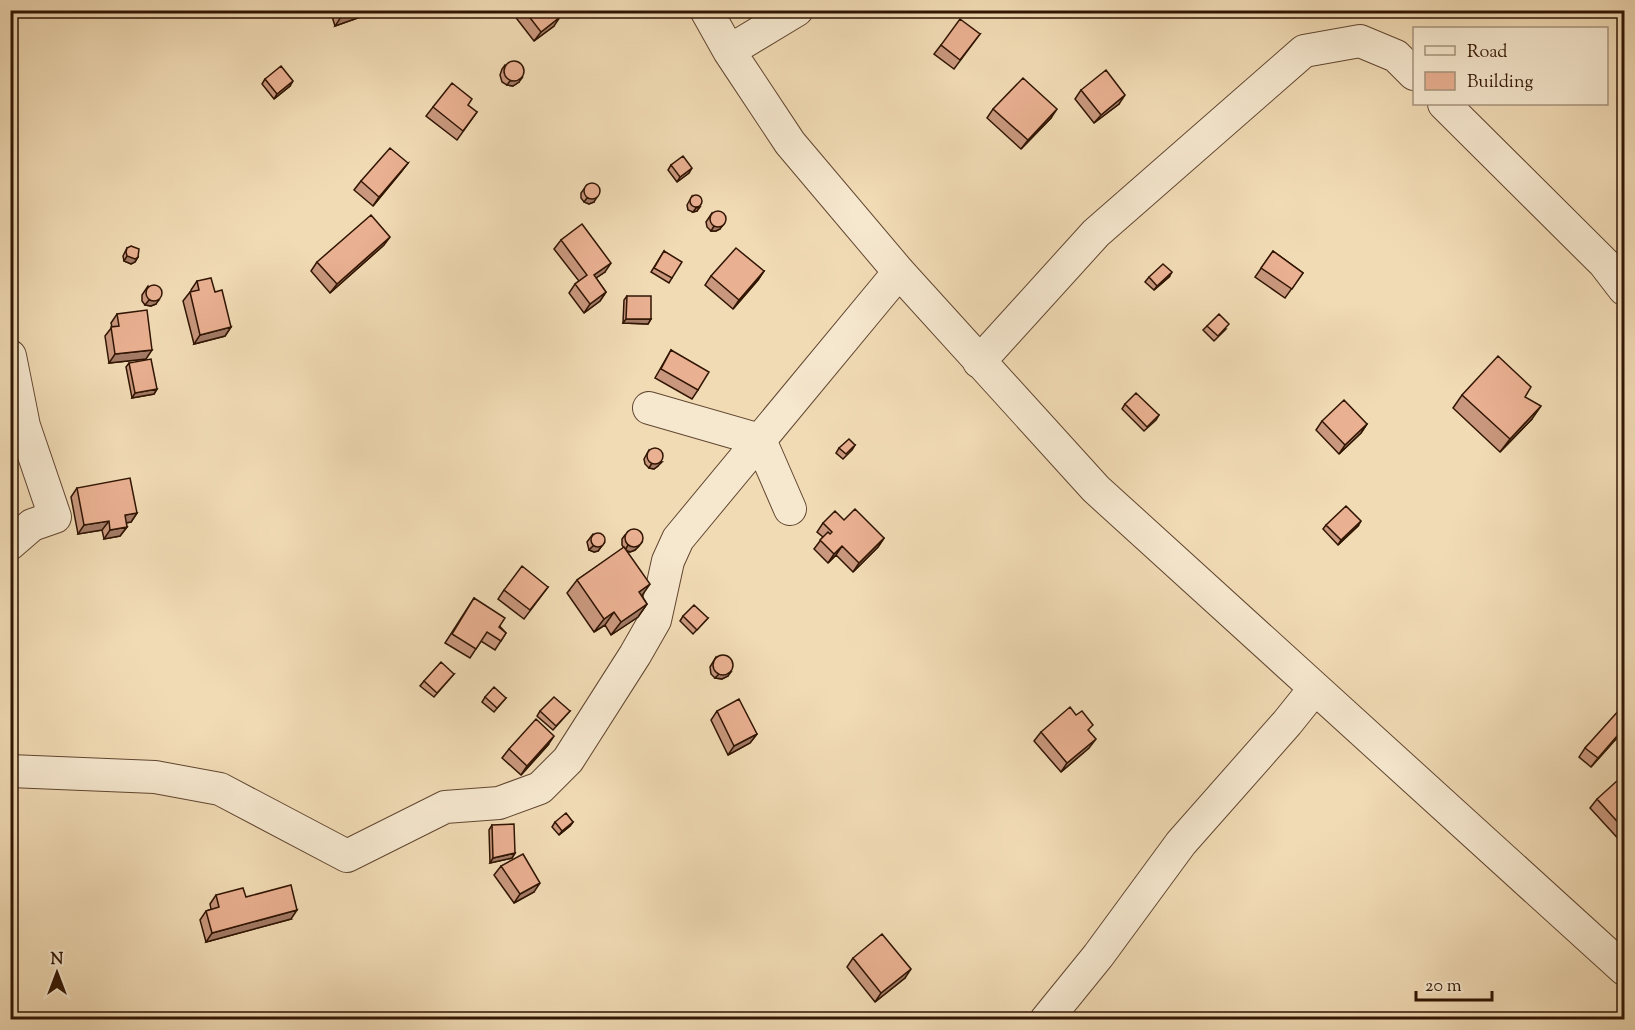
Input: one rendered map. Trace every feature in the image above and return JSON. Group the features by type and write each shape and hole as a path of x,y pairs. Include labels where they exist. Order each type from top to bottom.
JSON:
{"street":[{"path":"706,10 729,51 790,143 899,272 1096,489 1624,969"},
{"path":"729,51 797,10"},
{"path":"979,362 1096,233 1304,51 1360,41 1396,56 1413,73"},
{"path":"1445,105 1604,263 1624,289"},
{"path":"10,771 155,777 220,789 347,856 445,807 500,803 540,788 568,760 636,656 654,620 668,561 678,539 899,272"},
{"path":"10,356 24,426 55,517 32,525 10,544"},
{"path":"650,408 760,440"},
{"path":"760,440 790,509"},
{"path":"1046,1020 1098,956 1181,843 1287,723 1314,688"}],"building":[{"path":"339,10 361,10 341,17"},
{"path":"524,10 555,10 560,17 541,32"},
{"path":"960,19 980,34 960,60 941,45"},
{"path":"514,61 521,64 524,71 521,78 514,81 507,78 504,71 507,64"},
{"path":"281,66 293,81 277,94 265,79"},
{"path":"1106,70 1125,95 1101,115 1081,90"},
{"path":"1023,78 1057,109 1028,140 993,109"},
{"path":"452,83 472,99 468,105 477,112 463,131 433,107"},
{"path":"390,148 408,163 379,197 361,181"},
{"path":"683,156 692,168 680,177 671,165"},
{"path":"592,183 600,191 592,199 584,191"},
{"path":"698,195 702,201 698,207 694,207 690,199"},
{"path":"718,211 724,213 726,219 724,225 718,227 712,225 710,219 712,213"},
{"path":"371,215 390,237 337,284 317,262"},
{"path":"582,224 611,263 594,275 606,292 590,304 575,284 587,275 561,240"},
{"path":"131,246 139,249 138,257 135,259 127,256 127,248"},
{"path":"736,248 764,271 739,300 711,276"},
{"path":"664,251 682,262 672,278 654,268"},
{"path":"1273,251 1303,273 1292,289 1261,268"},
{"path":"1163,264 1172,272 1157,286 1149,277"},
{"path":"211,278 215,292 222,290 231,327 200,335 190,292 199,290 197,281"},
{"path":"151,285 157,285 162,293 160,299 151,301 146,296 146,290"},
{"path":"627,296 651,296 651,319 626,319"},
{"path":"147,310 152,350 115,354 111,327 119,326 117,314"},
{"path":"1219,314 1229,324 1218,336 1207,326"},
{"path":"671,350 709,372 698,390 661,369"},
{"path":"1498,356 1531,387 1525,397 1541,406 1510,439 1462,395"},
{"path":"151,359 157,389 135,393 129,363"},
{"path":"1136,393 1159,415 1147,427 1125,404"},
{"path":"1344,400 1367,424 1345,445 1322,421"},
{"path":"849,439 855,445 846,454 839,448"},
{"path":"652,448 658,448 663,456 661,462 652,464 647,459 647,453"},
{"path":"130,478 137,513 125,515 127,527 110,530 109,521 84,525 77,488"},
{"path":"1346,506 1361,521 1341,540 1326,525"},
{"path":"855,509 884,538 859,563 842,546 834,554 820,540 828,532 830,534 832,532 823,523 835,511 844,520"},
{"path":"634,529 640,532 643,538 640,544 634,547 628,544 625,538 628,532"},
{"path":"595,533 601,533 605,540 601,547 595,547 591,543 591,537"},
{"path":"624,547 650,584 639,592 647,604 621,622 614,612 604,619 577,580"},
{"path":"522,566 548,587 530,610 504,590"},
{"path":"474,598 505,618 499,627 506,633 501,641 487,632 476,649 452,634"},
{"path":"694,605 708,618 697,630 683,616"},
{"path":"723,655 730,658 733,665 730,672 723,675 716,672 713,665 716,658"},
{"path":"441,662 454,674 437,693 424,681"},
{"path":"494,687 506,698 497,708 485,697"},
{"path":"554,697 570,711 556,726 540,711"},
{"path":"739,699 757,734 734,746 717,711"},
{"path":"1070,707 1076,715 1082,711 1093,725 1088,730 1096,739 1067,763 1041,732"},
{"path":"1621,708 1624,710 1624,728 1598,758 1585,748"},
{"path":"536,719 554,736 527,766 509,749"},
{"path":"1618,780 1624,787 1624,829 1597,799"},
{"path":"566,813 573,822 562,831 555,822"},
{"path":"514,824 515,853 493,858 492,825"},
{"path":"523,854 540,883 520,894 501,866"},
{"path":"291,885 297,910 212,933 206,911 219,907 216,895 243,888 246,897"},
{"path":"882,934 911,969 881,993 853,958"}]}
